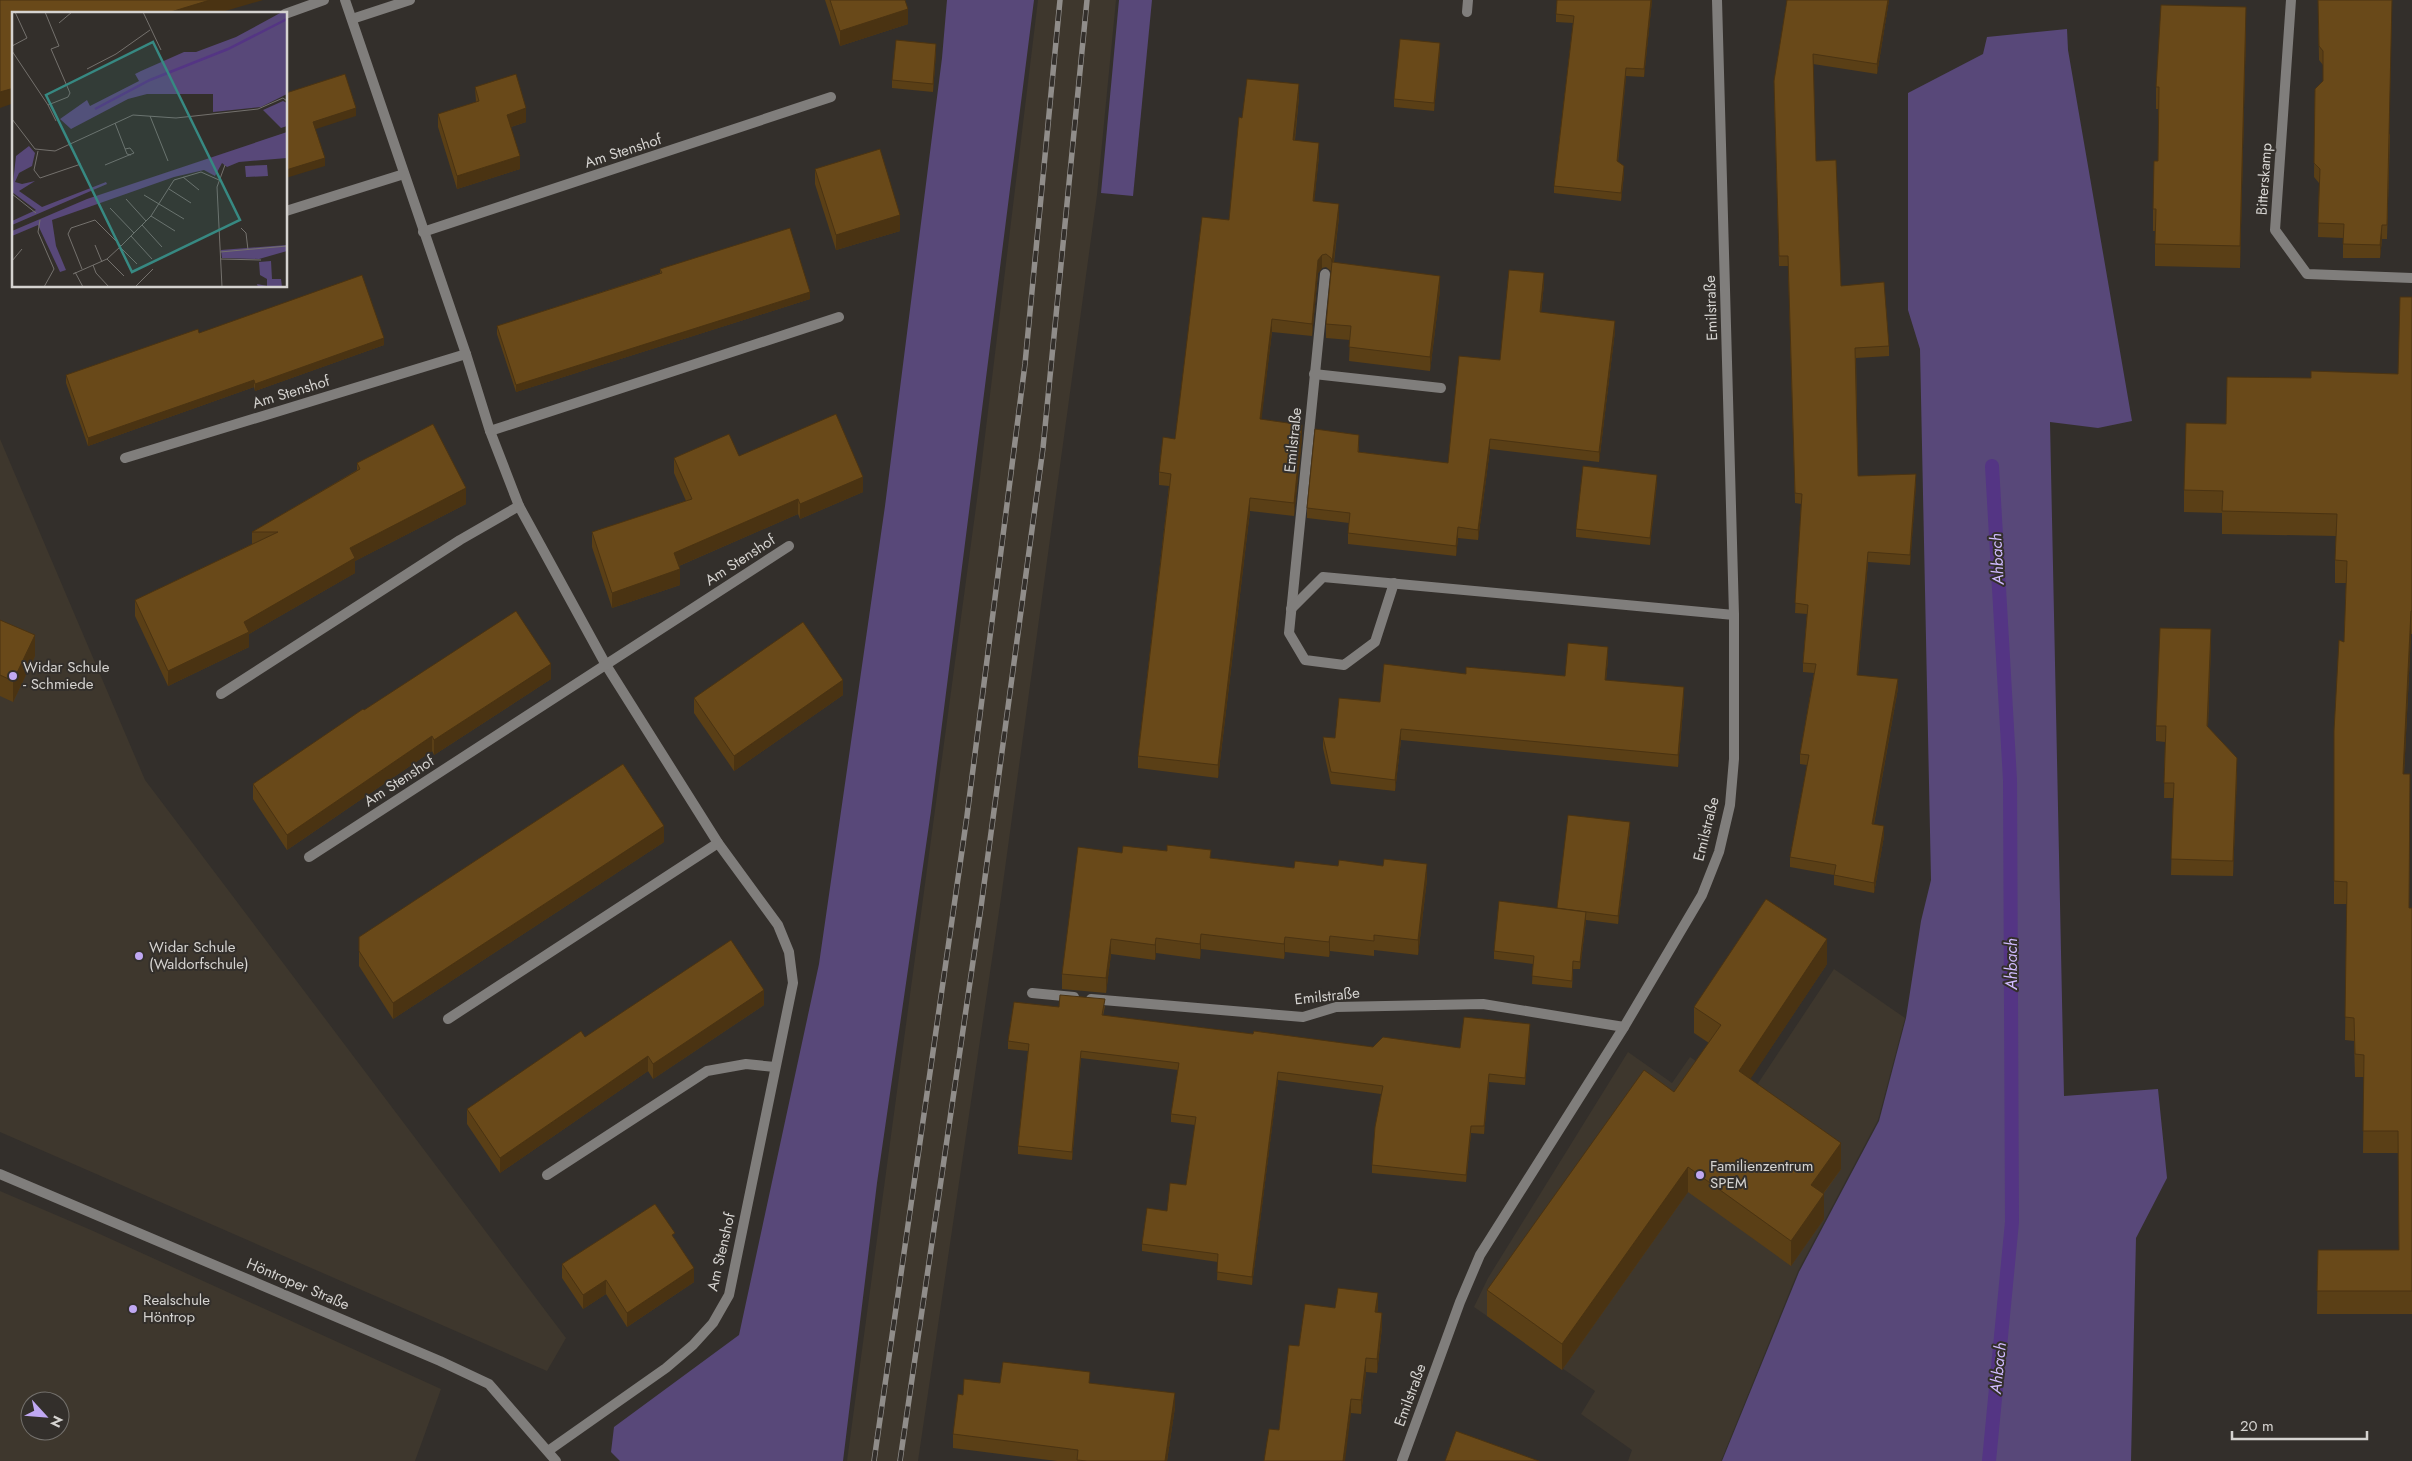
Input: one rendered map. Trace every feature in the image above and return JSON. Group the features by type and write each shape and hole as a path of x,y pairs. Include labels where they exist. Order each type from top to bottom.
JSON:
{"street":[{"path":"288,13 324,0"},
{"name":"Am Stenshof","path":"345,0 466,354 490,431 519,506 606,665 718,844 778,925 789,952 792,983 729,1295 713,1323 693,1345 666,1368 548,1451"},
{"path":"352,19 410,0"},
{"path":"1466,12 1468,0"},
{"name":"Emilstraße","path":"1402,1461 1460,1302 1480,1255 1624,1027 1702,895 1719,852 1730,805 1734,759 1734,615 1717,0"},
{"name":"Bitterskamp","path":"2291,0 2275,230 2307,274 2412,278"},
{"name":"Am Stenshof","path":"423,232 831,97"},
{"path":"288,210 404,174"},
{"name":"Emilstraße","path":"1325,274 1289,633 1305,660 1344,665 1375,642 1394,583"},
{"path":"490,431 839,317"},
{"name":"Am Stenshof","path":"125,458 466,354"},
{"path":"1314,374 1441,388"},
{"path":"221,694 460,540 519,506"},
{"name":"Am Stenshof","path":"309,857 789,546"},
{"path":"1291,609 1323,577 1734,615"},
{"path":"448,1019 718,844"},
{"name":"Emilstraße","path":"1032,993 1303,1017 1336,1007 1483,1004 1624,1027"},
{"path":"547,1175 707,1071 746,1064 775,1067"},
{"name":"Höntroper Straße","path":"0,1174 430,1357 489,1384 556,1461"}],"shaded area":[{"path":"947,0 1034,0 931,811 877,1183 843,1461 620,1461 611,1452 614,1427 739,1335 819,964 885,506 942,58"},
{"path":"1038,0 1116,0 1097,195 1001,898 918,1461 847,1461 980,477"},
{"path":"1119,0 1152,0 1133,196 1101,193"},
{"path":"2067,29 2068,50 2132,421 2098,428 2050,422 2064,1096 2158,1089 2167,1178 2136,1238 2131,1461 1722,1461 1799,1272 1879,1121 1906,1018 1921,921 1931,880 1920,349 1908,310 1908,93 1983,54 1987,37"},
{"name":"Widar Schule (Waldorfschule)","path":"0,439 145,780 566,1338 547,1371 0,1132"},
{"name":"Familienzentrum SPEM","path":"1834,969 1905,1018 1878,1120 1798,1271 1721,1461 1628,1461 1632,1450 1581,1414 1595,1391 1474,1307 1488,1278 1628,1052 1672,1083 1690,1057 1749,1097"},
{"name":"Realschule Höntrop","path":"0,1191 91,1230 441,1389 415,1461 0,1461"}],"building":[{"path":"0,0 210,0 171,12 12,12 12,89 0,92"},
{"path":"830,0 905,0 908,9 840,31"},
{"path":"1557,0 1651,0 1644,69 1626,68 1617,161 1624,166 1621,193 1554,186 1574,16 1556,14"},
{"path":"1787,0 1888,0 1877,64 1813,54 1816,161 1836,160 1841,286 1884,282 1889,346 1855,348 1858,476 1916,474 1910,555 1868,552 1857,675 1898,679 1872,824 1884,826 1874,883 1834,875 1836,865 1790,857 1809,755 1800,754 1816,664 1803,663 1808,605 1795,603 1802,494 1795,493 1788,256 1779,256 1774,81"},
{"path":"2318,0 2392,0 2387,225 2382,225 2380,245 2343,244 2344,224 2318,223 2320,169 2314,163 2315,89 2323,81 2323,51 2319,46"},
{"path":"2161,5 2246,7 2240,246 2155,244 2156,209 2153,209 2154,161 2158,161 2159,87 2156,87"},
{"path":"1400,39 1440,43 1434,103 1394,99"},
{"path":"896,40 936,44 933,84 892,80"},
{"path":"345,74 356,108 313,122 325,158 288,169 288,92"},
{"path":"516,74 526,108 507,115 520,156 457,176 438,114 479,101 475,87"},
{"path":"1247,79 1299,84 1293,140 1319,143 1313,201 1339,204 1332,262 1331,258 1326,254 1322,255 1318,260 1312,324 1272,319 1260,419 1302,425 1294,503 1250,498 1218,765 1138,756 1171,474 1159,472 1163,437 1175,439 1202,217 1229,220 1239,117 1242,118"},
{"path":"880,149 900,215 836,235 815,169"},
{"path":"790,228 810,292 516,385 497,326 662,273 660,269"},
{"path":"1332,262 1440,276 1430,357 1349,347 1351,326 1326,324"},
{"path":"1509,270 1544,273 1540,312 1615,321 1599,452 1490,439 1478,530 1458,527 1456,546 1348,533 1350,513 1307,508 1315,429 1359,435 1358,452 1448,463 1459,356 1500,360"},
{"path":"362,275 384,338 255,384 254,380 88,438 66,375 198,329 199,333"},
{"path":"2400,297 2412,297 2412,611 2403,774 2410,774 2409,908 2412,908 2412,1291 2317,1291 2318,1250 2399,1250 2398,1131 2363,1131 2364,1055 2355,1054 2354,1018 2345,1017 2347,882 2334,881 2334,731 2339,640 2344,642 2347,561 2335,560 2337,514 2222,511 2223,491 2184,490 2186,423 2226,424 2227,377 2311,378 2311,371 2398,374"},
{"path":"836,414 863,477 800,504 798,499 674,553 680,569 612,593 592,532 692,499 674,458 729,434 739,456"},
{"path":"433,424 466,488 350,548 355,558 244,622 249,632 168,671 135,600 278,532 252,532 360,469 357,463"},
{"path":"1583,466 1657,475 1650,538 1576,529"},
{"path":"516,611 551,664 434,740 432,736 287,835 253,784 363,709"},
{"path":"0,620 35,635 13,681 0,675"},
{"path":"803,622 843,680 734,756 694,698"},
{"path":"2160,628 2211,629 2207,726 2237,758 2233,861 2171,859 2174,783 2164,783 2166,726 2156,726"},
{"path":"1568,643 1608,647 1605,680 1684,687 1678,755 1401,729 1395,780 1331,772 1323,737 1335,738 1339,698 1380,702 1384,664 1466,674 1466,667 1565,676"},
{"path":"623,764 664,826 393,1003 359,951 359,937"},
{"path":"1568,815 1630,822 1618,916 1557,908"},
{"path":"1167,845 1211,850 1210,858 1294,868 1295,861 1338,866 1339,860 1383,866 1384,859 1427,864 1418,940 1374,935 1374,941 1330,936 1329,942 1285,937 1284,944 1201,934 1200,944 1156,938 1155,945 1111,939 1106,978 1062,974 1078,847 1122,853 1123,846 1167,851"},
{"path":"1766,899 1827,939 1739,1071 1841,1143 1811,1185 1824,1194 1791,1241 1688,1167 1562,1344 1487,1290 1644,1070 1674,1092 1721,1025 1694,1007"},
{"path":"1499,901 1586,912 1580,962 1573,961 1572,981 1532,976 1534,956 1494,951"},
{"path":"731,940 764,990 653,1064 648,1056 500,1158 467,1109 581,1031 585,1037"},
{"path":"1060,995 1105,999 1102,1015 1253,1034 1254,1031 1373,1047 1383,1037 1460,1048 1464,1017 1530,1024 1525,1078 1489,1074 1484,1126 1471,1126 1466,1175 1372,1165 1375,1127 1383,1086 1278,1072 1252,1277 1217,1272 1218,1254 1142,1244 1147,1208 1167,1211 1170,1183 1186,1185 1196,1117 1171,1114 1179,1063 1081,1051 1072,1152 1018,1146 1029,1044 1008,1041 1014,1002 1059,1007"},
{"path":"655,1204 675,1233 672,1235 694,1268 627,1313 606,1280 583,1295 562,1264"},
{"path":"1338,1288 1378,1293 1375,1312 1382,1313 1377,1359 1366,1358 1361,1400 1351,1399 1343,1461 1264,1461 1269,1429 1279,1430 1289,1345 1299,1346 1305,1304 1335,1308"},
{"path":"1003,1362 1090,1372 1089,1383 1175,1393 1165,1461 1077,1460 1078,1450 953,1434 958,1394 963,1395 964,1379 1000,1383"},
{"path":"1456,1431 1539,1461 1445,1461"}],"waterway":[{"name":"Ahbach","path":"1989,1461 2012,1222 2010,780 1992,466"}],"railway":[{"path":"874,1461 967,816 1025,364 1060,0"},
{"path":"900,1461 981,907 1043,448 1087,0"}],"place":[{"name":"Widar Schule - Schmiede","path":"13,676"},
{"name":"Widar Schule (Waldorfschule)","path":"139,956"},
{"name":"Familienzentrum SPEM","path":"1700,1175"},
{"name":"Realschule Höntrop","path":"133,1309"}]}
